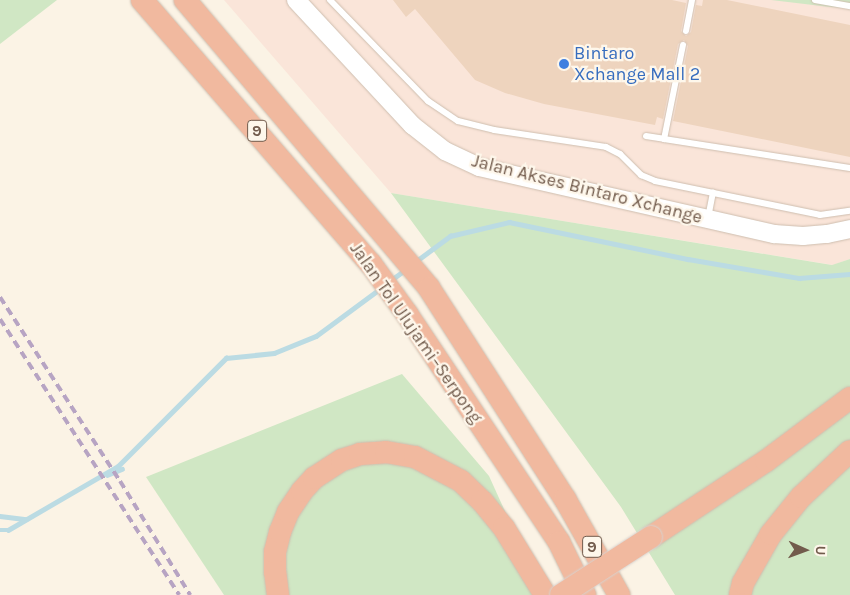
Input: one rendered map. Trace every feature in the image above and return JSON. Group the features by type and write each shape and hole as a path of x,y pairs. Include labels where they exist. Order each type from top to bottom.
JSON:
{"highway":[{"name":"Jalan Tol Ulujami–Serpong","path":"142,0 371,264 408,314 559,542 585,595"},
{"name":"Jalan Tol Ulujami–Serpong","path":"185,0 429,288 565,499 619,595"},
{"path":"561,595 766,462 850,398"},
{"path":"740,595 743,583 771,534 801,497 850,451"},
{"path":"278,595 274,572 280,532 288,512 302,491 314,478 342,460 360,454 386,452 415,457 461,481 504,528 545,595"}],"main road":[{"name":"Jalan Akses Bintaro Xchange","path":"296,0 412,125 445,151 479,167 774,234 803,236 827,234 850,229"}],"lane":[{"path":"330,0 428,101 458,121 494,130 606,147 620,154 641,175 655,181 820,215 850,211"},
{"path":"686,31 692,0"},
{"path":"815,0 850,6"},
{"path":"664,140 683,45"},
{"path":"646,136 850,168"},
{"path":"708,219 713,192"}],"shaded area":[{"path":"224,0 850,0 850,259 833,265 391,193"}],"green space":[{"path":"0,0 57,0 0,44"},
{"path":"771,0 850,0 850,8 830,7"},
{"path":"391,193 832,265 850,259 850,595 675,595 621,507"},
{"path":"402,374 489,476 543,595 224,595 146,477"}],"building":[{"path":"393,0 672,0 686,3 681,31 686,36 691,32 696,5 702,6 703,0 727,0 850,25 850,157 673,121 688,46 684,40 678,44 663,119 657,117 655,125 544,104 505,93 475,80 415,9 406,17"}],"waterway":[{"path":"415,262 450,236 509,222 688,259 799,278 850,274"},
{"path":"391,280 405,270"},
{"path":"0,530 8,530 118,466 226,358 274,353 316,336 381,288"},
{"path":"107,475 122,469"},
{"path":"0,516 26,519"}],"railway":[{"path":"0,297 120,481 190,595"},
{"path":"0,319 179,595"}],"place":[{"name":"Bintaro Xchange Mall 2","path":"564,64"}]}
